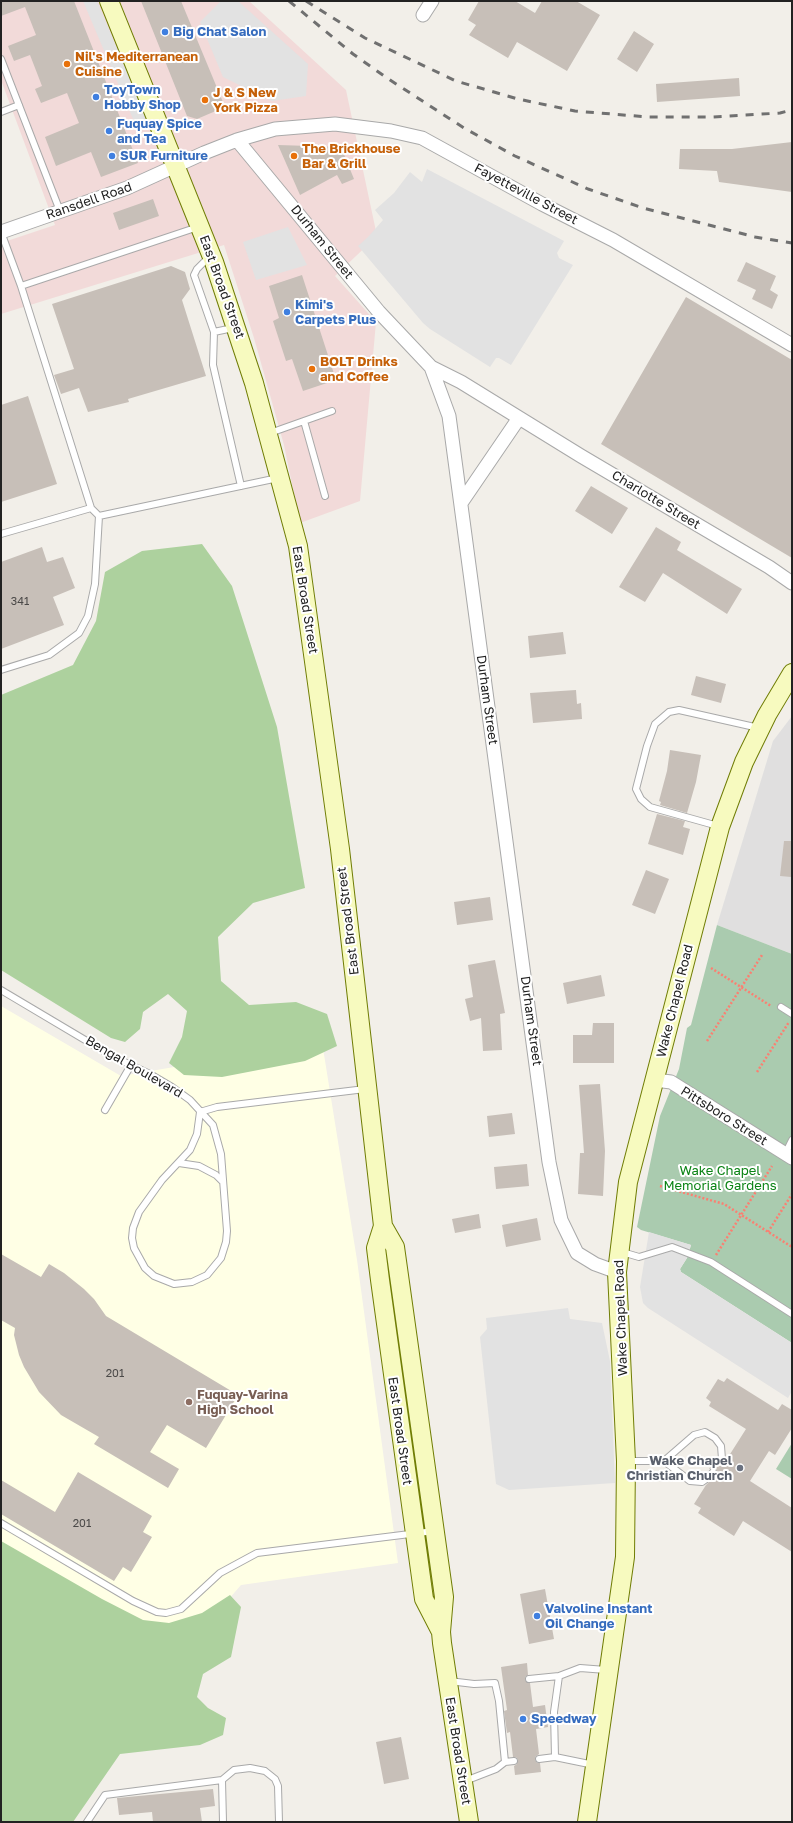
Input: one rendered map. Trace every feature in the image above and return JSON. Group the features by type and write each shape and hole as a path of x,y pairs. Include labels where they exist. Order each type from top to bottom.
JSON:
{"main road":[{"name":"East Broad Street","path":"109,1 211,254 237,327 298,546 340,849 383,1226 395,1247 444,1597 441,1632 469,1822"},
{"name":"Wake Chapel Road","path":"587,1822 625,1557 626,1461 617,1272 628,1182 720,827 744,762 760,728 792,673"},
{"name":"East Broad Street","path":"383,1226 376,1248 424,1599 441,1632"}],"street":[{"path":"423,15 432,1"},
{"name":"Fayetteville Street","path":"175,166 237,140 275,129 335,124 391,131 422,138 542,204 613,240 792,345"},
{"name":"Durham Street","path":"237,140 379,312 431,367 449,416 462,503 549,1162 561,1220 577,1253 595,1264 617,1272"},
{"name":"Ransdell Road","path":"1,232 127,188 175,166"},
{"name":"Charlotte Street","path":"431,367 461,382 769,567 792,583"},
{"path":"462,503 519,418"},
{"name":"Pittsboro Street","path":"655,1080 671,1082 788,1156"}],"lane":[{"path":"1,59 60,211"},
{"path":"1,112 19,105"},
{"path":"21,286 200,226"},
{"path":"1,232 21,286 91,508 99,516 95,584 88,616 79,633 49,655 1,670"},
{"path":"211,254 197,269 194,275 214,332 213,365 241,486"},
{"path":"214,332 237,327"},
{"path":"268,434 332,411"},
{"path":"304,421 325,496"},
{"path":"99,516 280,478"},
{"path":"1,534 91,508"},
{"path":"720,827 650,807 641,799 636,789 647,746 655,724 669,712 679,710 760,728"},
{"name":"Bengal Boulevard","path":"1,990 112,1056 150,1074 182,1093 213,1125 221,1154 222,1181"},
{"path":"781,1007 792,1015"},
{"path":"105,1110 131,1065"},
{"path":"179,1163 199,1166 216,1175 222,1181 227,1230 226,1242 221,1258 207,1275 192,1282 174,1284 154,1276 145,1268 138,1258 132,1238 133,1228 139,1212 162,1180 190,1150 194,1143 200,1112 217,1107 367,1088"},
{"path":"788,1156 792,1140"},
{"path":"619,1252 639,1257 672,1247 711,1262 792,1314"},
{"path":"664,1461 694,1435 705,1432 715,1438 721,1446 722,1459"},
{"path":"626,1461 664,1461 690,1481 702,1482 713,1472"},
{"path":"1,1523 133,1601 157,1612 166,1613 181,1609 220,1573 257,1553 434,1531"},
{"path":"529,1679 559,1676 580,1668 609,1670"},
{"path":"555,1757 554,1712 559,1676"},
{"path":"447,1680 474,1684 503,1682"},
{"path":"495,1683 499,1701 505,1762"},
{"path":"539,1759 555,1757 595,1765"},
{"path":"463,1781 496,1769 505,1762 514,1762"},
{"path":"87,1822 105,1795 222,1780 234,1770 250,1768 265,1771 275,1779 278,1786 279,1822"},
{"path":"222,1780 223,1822"}],"path":[{"path":"708,1041 762,955"},
{"path":"712,968 773,1007 781,1007"},
{"path":"757,1072 792,1015"},
{"path":"711,1262 772,1166"},
{"path":"660,1186 719,1201 792,1247"},
{"path":"768,1232 792,1194"}],"shaded area":[{"path":"1,1 249,1 346,90 377,236 335,276 376,322 360,501 300,523 284,445 254,338 224,245 1,314 1,243 55,225 1,80"},
{"path":"83,1 97,1 146,117 139,133"},
{"path":"221,1 238,1 308,64 306,96 272,101 223,77 200,22"},
{"path":"427,169 564,241 557,253 559,258 573,265 511,365 499,358 496,358 490,367 430,329 423,323 358,246 383,220 375,210 394,193 410,172 422,182"},
{"path":"288,227 307,265 256,280 243,242"},
{"path":"792,716 792,954 717,925 773,741"},
{"name":"Fuquay-Varina High School","path":"1,1006 121,1076 322,1042 357,1260 398,1563 241,1585 182,1653 1,1544"},
{"path":"649,1232 691,1245 687,1258 680,1269 681,1272 792,1343 792,1391 788,1398 648,1308 643,1303 640,1287"},
{"path":"568,1308 570,1319 602,1323 610,1361 615,1483 509,1490 496,1484 480,1337 487,1329 486,1318"}],"green space":[{"path":"202,544 232,586 277,727 305,888 253,903 218,937 221,981 249,1005 296,1002 327,1014 337,1046 305,1061 222,1077 184,1075 169,1063 182,1037 187,1011 168,994 143,1012 140,1029 125,1042 111,1038 1,970 1,695 73,665 96,621 105,572 142,551"},
{"name":"Wake Chapel Memorial Gardens","path":"717,925 792,954 792,1343 681,1272 680,1269 687,1258 691,1245 641,1230 637,1227 660,1116 679,1069 687,1028 691,1025"},
{"path":"792,1443 792,1479 776,1469"},
{"path":"1,1541 102,1599 143,1620 169,1623 202,1613 230,1595 241,1607 231,1657 203,1674 197,1697 208,1708 226,1718 223,1735 200,1745 120,1754 73,1822 1,1822"}],"building":[{"path":"1,1 74,1 138,163 101,177 91,152 56,166 45,137 79,123 67,93 41,103 35,89 42,86 30,55 14,61 8,46 36,35 25,7 1,16"},
{"path":"141,1 181,1 225,107 197,119 187,116"},
{"path":"479,1 515,1 535,13 542,1 576,1 600,15 567,71 517,42 508,58 469,35 476,25 468,20"},
{"path":"634,31 654,44 637,72 617,59"},
{"path":"739,78 740,96 657,102 656,84"},
{"path":"792,142 792,192 719,182 717,171 679,169 680,149 732,149"},
{"path":"278,145 341,147 354,179 342,184 337,175 300,195"},
{"path":"153,199 159,216 119,230 113,213"},
{"path":"746,262 776,276 770,290 778,295 772,309 752,299 756,290 737,281"},
{"path":"171,266 185,272 190,289 182,300 206,376 128,399 129,402 88,412 79,388 61,394 54,375 74,369 52,304"},
{"path":"302,275 336,380 303,391 292,359 286,361 273,321 279,318 269,286"},
{"path":"686,297 792,360 792,558 601,444"},
{"path":"28,396 57,484 1,502 1,405"},
{"path":"591,486 628,508 612,534 575,511"},
{"path":"656,527 681,542 677,550 742,589 727,614 663,573 645,602 619,587"},
{"path":"42,547 47,562 63,557 75,588 53,597 64,625 1,649 1,562"},
{"path":"563,632 566,654 530,658 528,636"},
{"path":"696,676 726,684 721,703 691,695"},
{"path":"576,690 577,704 581,703 582,719 533,723 530,693"},
{"path":"670,750 701,755 696,782 687,813 660,805 661,802 659,801 667,771"},
{"path":"657,814 685,821 683,827 690,829 683,855 648,844"},
{"path":"784,841 792,841 791,877 780,876"},
{"path":"646,870 669,879 655,914 632,905"},
{"path":"490,897 493,920 457,925 454,902"},
{"path":"495,960 505,1013 500,1014 502,1050 483,1051 481,1018 470,1021 465,999 473,997 468,965"},
{"path":"601,975 605,996 567,1004 563,983"},
{"path":"593,1023 614,1023 614,1063 573,1063 573,1035 592,1035"},
{"path":"600,1084 605,1151 603,1196 578,1194 580,1153 584,1153 579,1085"},
{"path":"512,1113 515,1134 489,1137 487,1116"},
{"path":"527,1164 529,1186 496,1189 494,1167"},
{"path":"479,1214 481,1228 455,1233 452,1219"},
{"path":"537,1218 541,1240 506,1247 502,1225"},
{"name":"Fuquay-Varina High School","path":"1,1254 41,1277 49,1264 64,1273 84,1289 94,1299 106,1316 238,1395 206,1448 167,1425 150,1452 179,1469 168,1488 94,1444 99,1437 61,1415 39,1392 24,1367 19,1355 14,1335 15,1328 1,1320"},
{"name":"Wake Chapel Christian Church","path":"727,1378 778,1410 782,1404 792,1410 792,1428 775,1455 769,1451 750,1481 792,1508 792,1552 743,1521 734,1536 698,1513 701,1508 694,1504 706,1485 717,1474 715,1468 709,1469 717,1456 720,1463 725,1462 746,1429 709,1406 711,1402 706,1398 718,1379 724,1382"},
{"path":"78,1472 152,1516 143,1532 152,1537 131,1572 123,1567 114,1581 1,1514 1,1480 55,1512"},
{"name":"Valvoline Instant Oil Change","path":"545,1589 554,1639 529,1644 520,1594"},
{"path":"527,1663 528,1675 525,1677 525,1680 530,1683 533,1707 545,1705 548,1727 536,1729 539,1754 535,1757 535,1760 537,1763 540,1763 541,1772 515,1775 514,1766 517,1764 518,1760 516,1757 513,1757 510,1732 507,1733 504,1711 507,1710 501,1667"},
{"path":"401,1737 409,1779 384,1784 376,1742"},
{"path":"213,1789 215,1806 200,1808 202,1822 153,1822 152,1812 119,1815 117,1798"}],"railway":[{"path":"289,1 353,54 387,78 464,128 515,156 588,189 643,208 755,237 792,243"},
{"path":"306,1 365,38 456,81 518,99 575,111 648,117 713,117 780,113 792,110"}],"place":[{"name":"Big Chat Salon","path":"165,32"},
{"name":"Nil's Mediterranean Cuisine","path":"67,64"},
{"name":"ToyTown Hobby Shop","path":"96,97"},
{"name":"J & S New York Pizza","path":"205,100"},
{"name":"Fuquay Spice and Tea","path":"109,131"},
{"name":"SUR Furniture","path":"112,156"},
{"name":"The Brickhouse Bar & Grill","path":"294,156"},
{"name":"Kimi's Carpets Plus","path":"287,312"},
{"name":"BOLT Drinks and Coffee","path":"312,369"},
{"name":"Fuquay-Varina High School","path":"189,1402"},
{"name":"Wake Chapel Christian Church","path":"740,1468"},
{"name":"Valvoline Instant Oil Change","path":"537,1616"},
{"name":"Speedway","path":"523,1719"}]}
